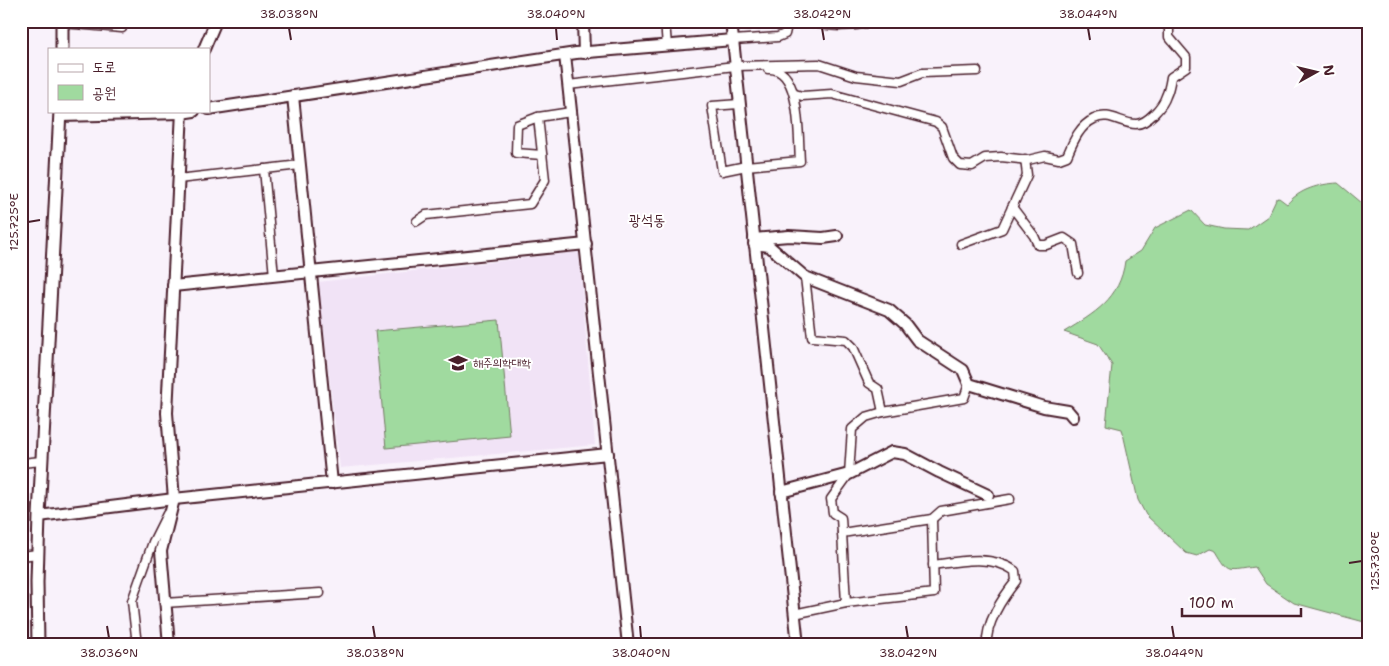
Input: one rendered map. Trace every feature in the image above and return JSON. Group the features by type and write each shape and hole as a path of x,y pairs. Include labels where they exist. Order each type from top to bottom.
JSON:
{"main road":[{"path":"62,22 62,48"},
{"path":"38,645 39,516 60,114"}],"street":[{"path":"62,22 122,28 122,21"},
{"path":"204,48 216,21"},
{"path":"583,21 584,52"},
{"path":"665,21 666,46"},
{"path":"731,21 798,645"},
{"path":"210,109 584,52 778,37 785,34 788,21"},
{"path":"805,21 826,26 854,26 878,21"},
{"path":"795,94 802,96 832,94 936,122 942,127 953,158 960,165 972,166 985,158 1001,157 1025,159 1045,156 1059,159 1067,156 1078,132 1094,118 1109,116 1136,124 1144,121 1151,115 1166,97 1171,77 1186,67 1186,57 1168,37 1169,21"},
{"path":"565,55 628,645"},
{"path":"568,85 736,69 818,64 856,76 901,82 922,73 977,71"},
{"path":"736,69 773,68 788,77 795,94 800,161 746,166 722,171 712,106 739,104"},
{"path":"293,96 332,484"},
{"path":"60,114 182,112 167,413 174,499 161,551 169,645"},
{"path":"542,155 516,153 517,125 538,117 572,112"},
{"path":"417,221 426,215 530,204 544,180 538,117"},
{"path":"961,244 1002,229 1027,175 1025,159"},
{"path":"178,179 300,165"},
{"path":"264,169 274,276"},
{"path":"1012,207 1034,236 1038,245 1046,245 1064,238 1073,244 1078,273"},
{"path":"754,242 789,236 823,238 837,236"},
{"path":"754,242 769,246 805,277 889,310 905,324 917,340 963,370 969,384 964,398 883,412 866,417 852,429 849,474 831,499 833,512 841,518 846,603"},
{"path":"173,286 586,244"},
{"path":"805,277 812,337 846,340 853,347 869,383 878,389 883,412"},
{"path":"969,384 1044,407 1068,410 1073,417"},
{"path":"781,492 849,474 892,452 905,454 988,495"},
{"path":"39,516 174,499 608,454"},
{"path":"21,463 42,461"},
{"path":"137,645 132,601 153,542 174,499"},
{"path":"842,533 932,519 941,511 1010,499"},
{"path":"794,614 846,603 934,593 932,519"},
{"path":"21,556 38,554"},
{"path":"933,565 970,560 1006,564 1015,571 1016,580 1003,597 987,636 988,645"},
{"path":"164,603 320,593"}],"shaded area":[{"name":"해주의학대학","path":"579,252 595,445 340,468 318,282"}],"green space":[{"path":"1338,183 1362,203 1368,203 1368,623 1294,603 1266,584 1255,567 1231,569 1224,564 1216,551 1210,549 1197,556 1186,553 1146,515 1138,500 1122,429 1106,425 1112,365 1098,344 1064,332 1096,311 1112,295 1118,285 1125,261 1141,251 1155,228 1191,210 1205,225 1224,229 1248,230 1268,216 1276,199 1279,198 1287,204 1310,188"},
{"path":"499,320 510,436 386,448 375,331"}],"place":[{"name":"해주의학대학","path":"458,363"}],"district":[{"name":"광석동","path":"647,220"}]}
